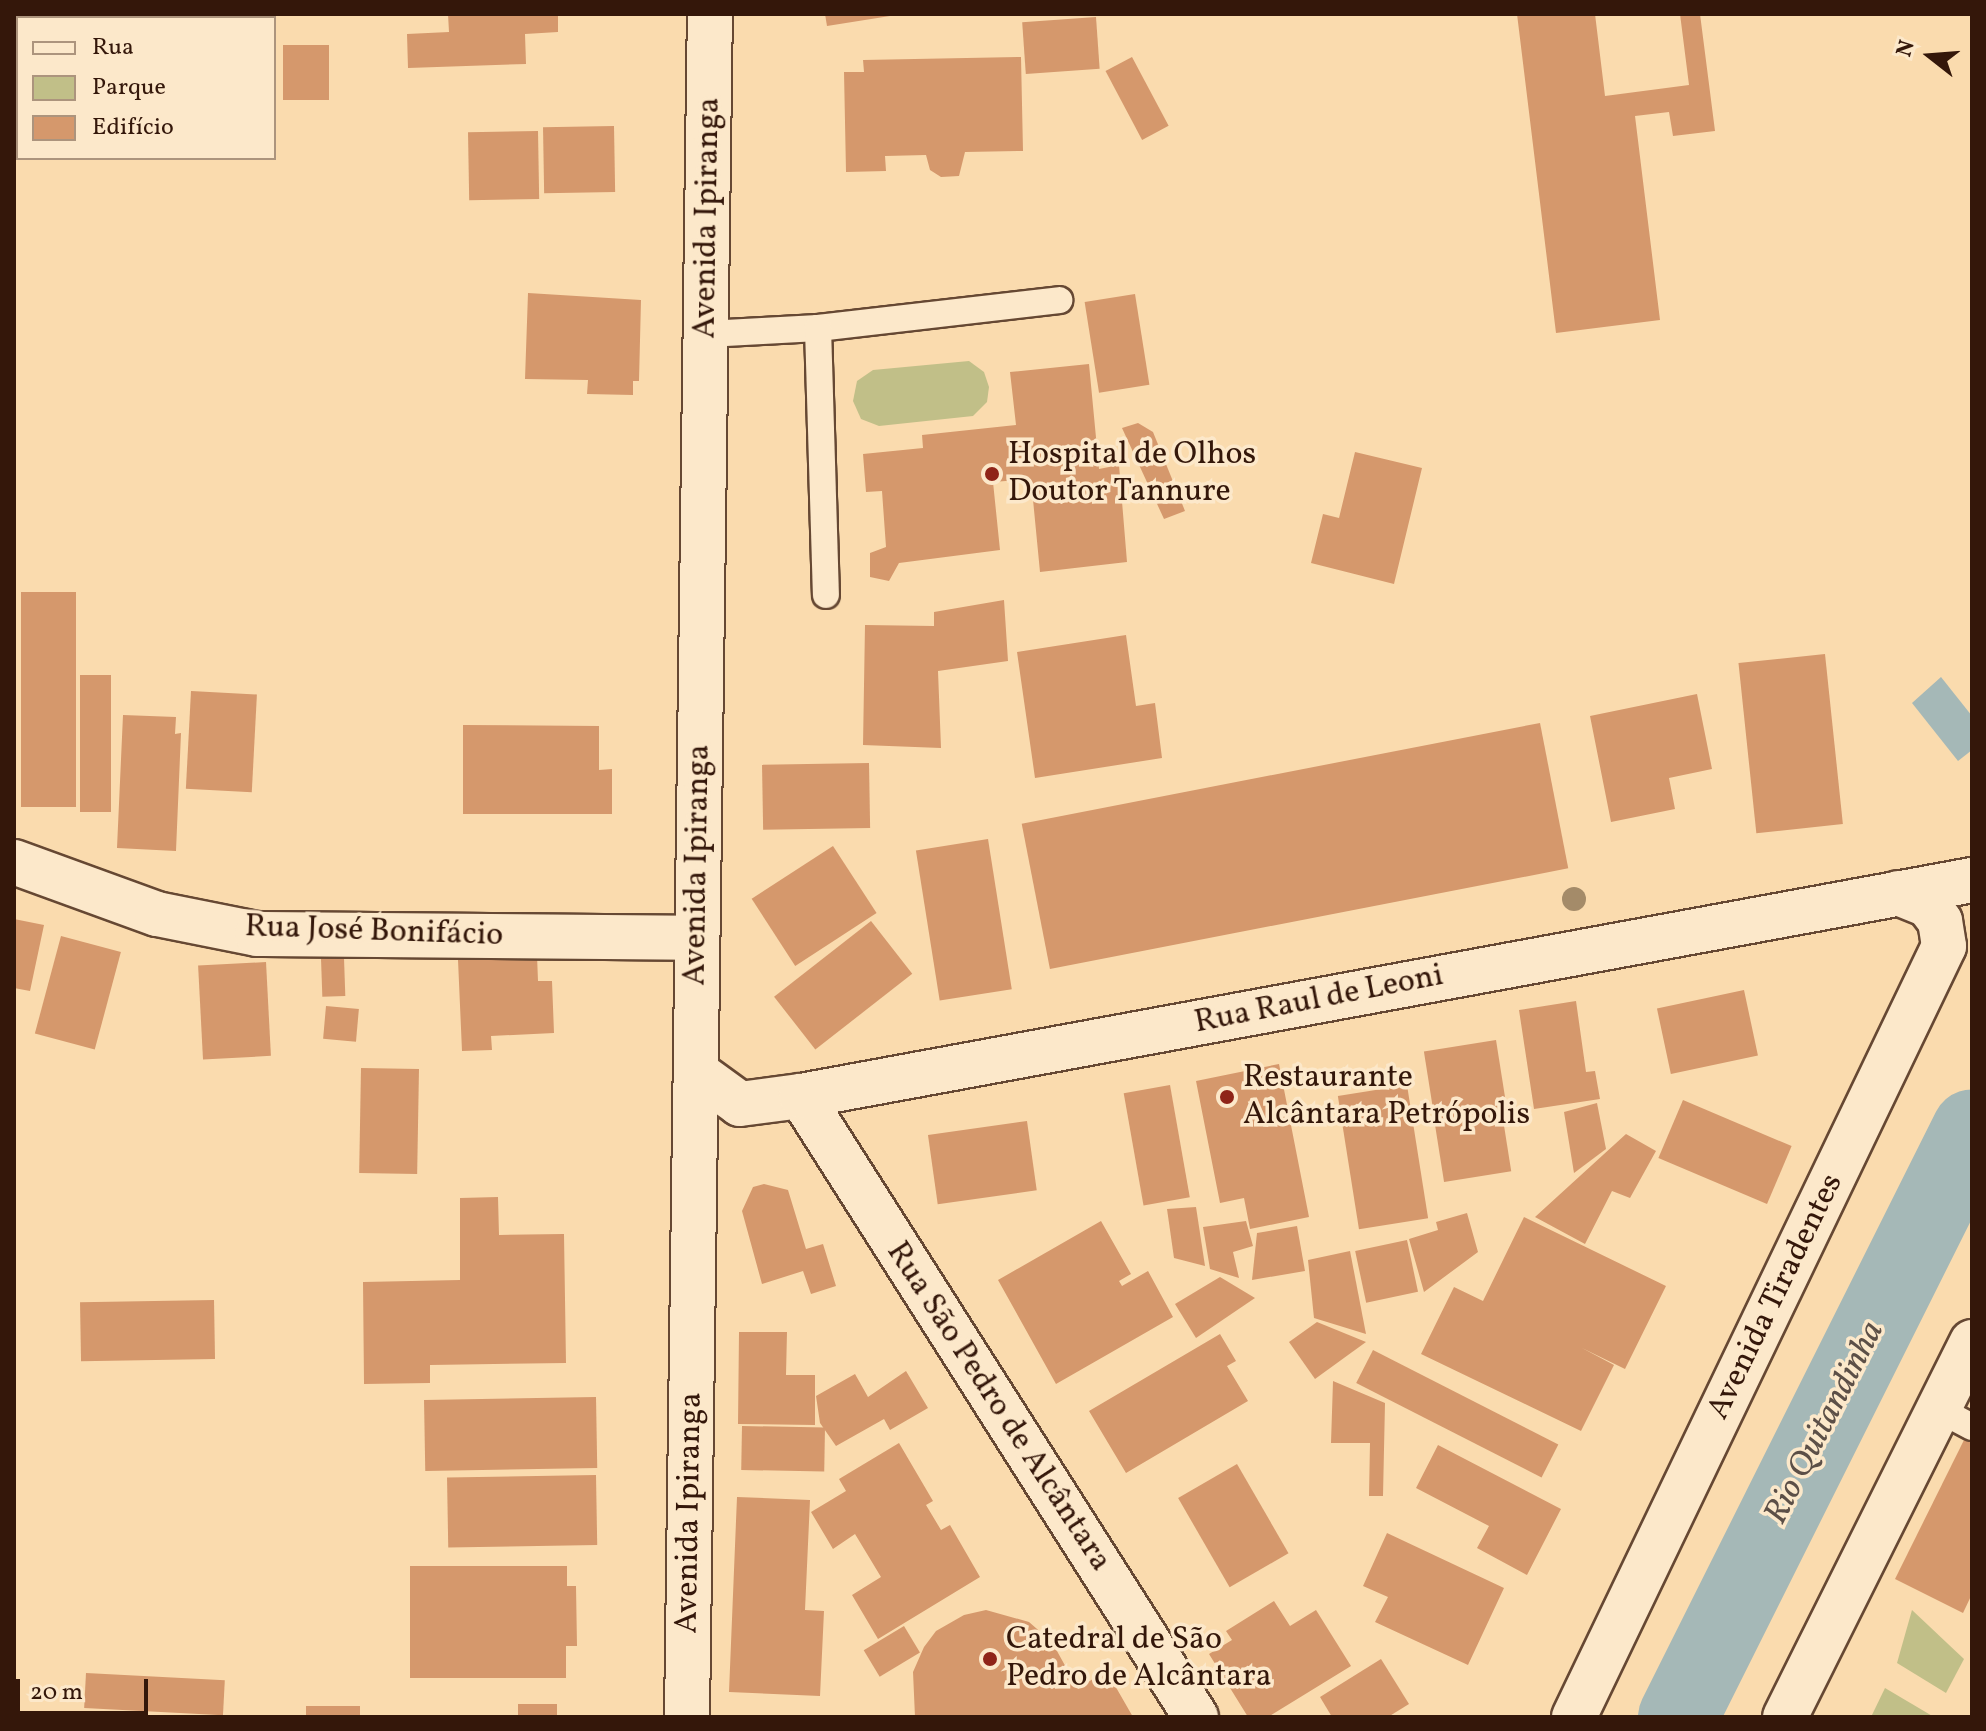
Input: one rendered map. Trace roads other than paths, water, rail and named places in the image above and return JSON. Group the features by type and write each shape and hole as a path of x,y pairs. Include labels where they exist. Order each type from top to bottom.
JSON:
{"main road":[{"name":"Avenida Ipiranga","path":"687,1717 710,14"},
{"name":"Rua José Bonifácio","path":"14,862 157,914 257,934 696,938"},
{"name":"Rua Raul de Leoni","path":"740,1104 801,1096 1972,880"},
{"name":"Avenida Tiradentes","path":"1574,1717 1944,946 1940,921 1928,905 1898,893"},
{"path":"695,1151 740,1104 696,1072"},
{"name":"Rua São Pedro de Alcântara","path":"801,1096 1196,1717"},
{"path":"1785,1717 1955,1418 1972,1342"}],"lane":[{"path":"707,334 818,328 1059,300"},
{"path":"818,328 826,595"}],"waterway":[{"name":"Rio Quitandinha","path":"1678,1717 1972,1129"}],"place":[{"name":"Hospital de Olhos Doutor Tannure","path":"992,474"},
{"name":"Restaurante Alcântara Petrópolis","path":"1227,1097"},
{"name":"Catedral de São Pedro de Alcântara","path":"990,1659"}]}
